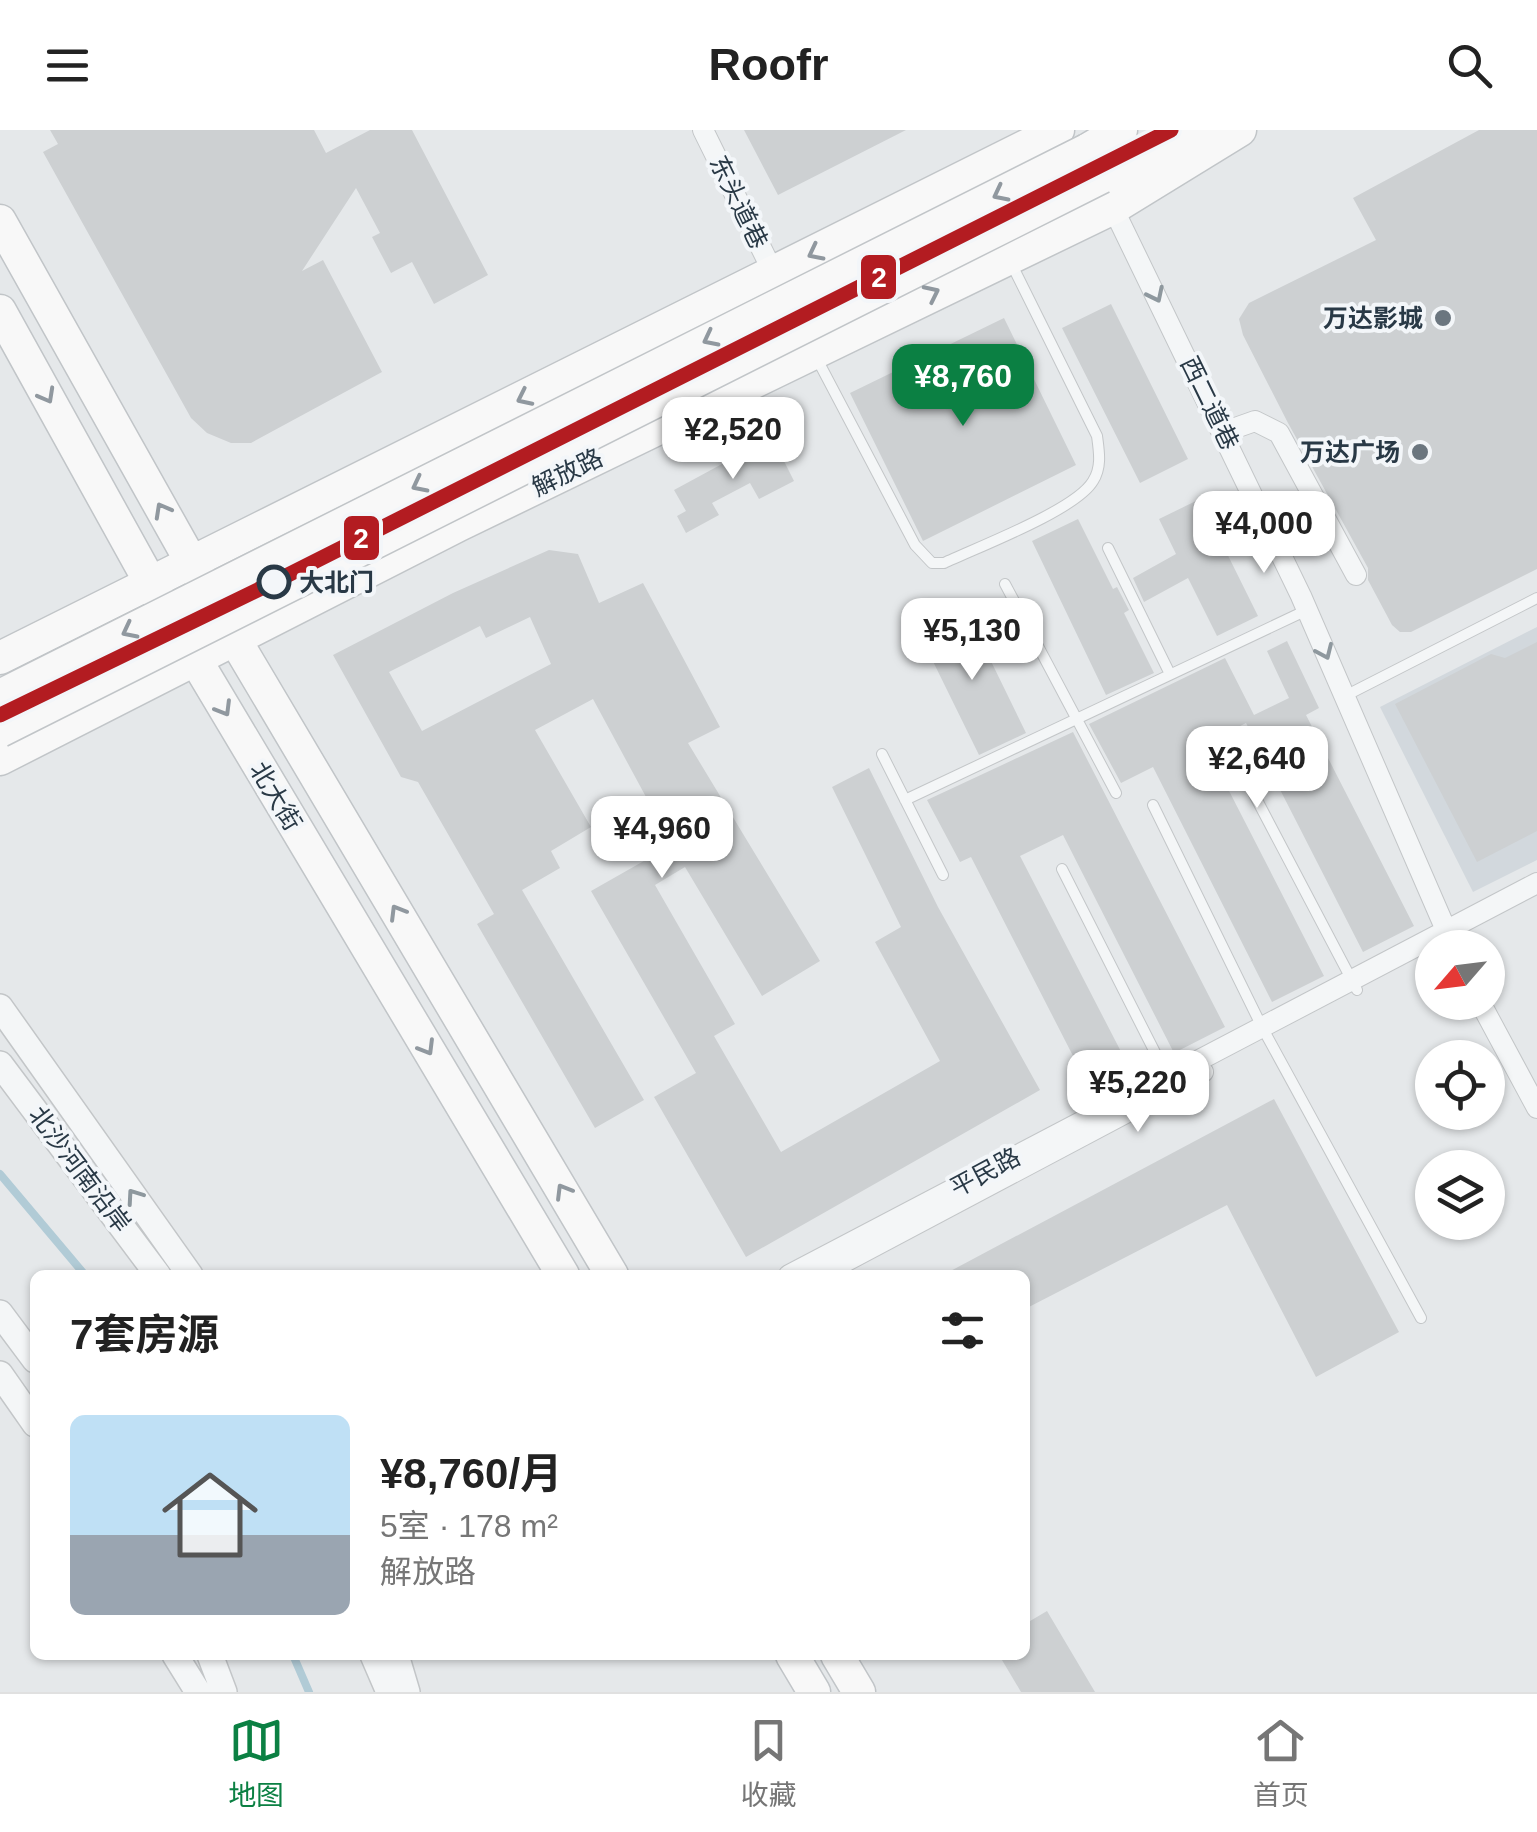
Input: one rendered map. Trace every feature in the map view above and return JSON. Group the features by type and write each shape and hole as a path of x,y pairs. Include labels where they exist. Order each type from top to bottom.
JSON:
{"main road":[{"path":"0,658 1058,130"},
{"path":"1101,178 1121,130"},
{"path":"1101,178 1210,130"},
{"name":"解放路","path":"0,696 1101,178 1240,130"},
{"name":"解放路","path":"0,759 234,638 1007,256 1101,178"},
{"name":"解放路","path":"0,732 1101,178"},
{"path":"0,221 234,638 609,1270"},
{"name":"北大街","path":"0,311 194,658 561,1270"},
{"path":"795,1660 814,1692"},
{"path":"840,1660 859,1692"}],"street":[{"name":"东头道巷","path":"703,130 774,274"},
{"name":"西二道巷","path":"1101,178 1307,610 1442,930"},
{"path":"1224,432 1255,422 1279,433 1356,575"},
{"path":"1468,930 1537,883"},
{"path":"1474,930 1537,896"},
{"name":"平民路","path":"799,1270 1354,984 1415,958"},
{"path":"0,1007 186,1270"},
{"path":"1490,1020 1537,1108"},
{"path":"1502,1020 1537,1086"},
{"name":"北沙河南沿岸","path":"0,1064 154,1270"},
{"name":"平民路","path":"829,1270 1170,1082"},
{"path":"0,1313 30,1353"},
{"path":"0,1374 30,1417"},
{"path":"178,1660 198,1692"},
{"path":"212,1660 224,1692"},
{"path":"375,1660 389,1692"},
{"path":"397,1660 407,1692"}],"lane":[{"path":"813,351 914,545 932,563 944,562 1078,499 1095,480 1100,460 1097,436 1007,256"},
{"path":"1108,548 1170,674"},
{"path":"1005,584 1116,793"},
{"path":"1344,696 1537,598"},
{"path":"906,800 1307,610"},
{"path":"882,754 943,875"},
{"path":"1237,762 1354,984"},
{"path":"1152,805 1266,1032 1421,1318"},
{"path":"1062,869 1170,1082"}],"shaded area":[{"path":"1537,627 1537,860 1473,892 1380,707"}],"building":[{"path":"50,130 314,130 326,153 370,130 412,130 488,275 434,304 412,262 391,273 372,237 380,233 356,188 302,271 323,260 382,372 251,443 231,443 207,433 191,418 43,152 58,144"},
{"path":"744,130 906,130 778,195"},
{"name":"万达广场","path":"1479,130 1537,130 1537,569 1411,632 1400,632 1392,625 1368,580 1368,568 1288,423 1243,335 1239,319 1249,303 1376,240 1353,198"},
{"path":"1111,304 1188,459 1140,483 1062,328"},
{"path":"1004,318 1076,465 923,541 850,393"},
{"path":"772,437 794,481 759,499 750,483 712,503 719,515 686,533 677,516 686,511 674,490"},
{"path":"1200,499 1258,616 1217,636 1188,578 1144,602 1133,578 1176,554 1159,519"},
{"path":"1078,519 1113,589 1117,587 1129,610 1124,613 1154,673 1106,695 1032,541"},
{"path":"549,550 578,554 599,603 643,583 720,727 688,743 820,961 762,996 685,867 655,885 735,1024 714,1036 781,1152 940,1061 875,942 901,927 832,787 869,768 938,907 1040,1090 746,1257 654,1097 696,1073 591,891 672,845 593,699 535,730 591,827 551,851 560,868 522,890 644,1100 595,1128 477,924 494,914 418,782 401,777 333,655 453,593","holes":["530,617 551,664 422,731 389,672 480,626 486,638"]},
{"path":"966,610 1026,733 979,755 919,633"},
{"path":"1287,641 1319,708 1306,715 1414,926 1363,952 1246,723 1205,744 1324,976 1272,1002 1153,767 1121,783 1089,724 1225,658 1254,715 1289,698 1267,651"},
{"path":"1537,642 1537,831 1477,862 1395,704 1491,654 1505,658"},
{"path":"1073,732 1225,1027 1174,1053 1063,835 1020,856 1131,1071 1091,1091 971,857 960,862 927,800"},
{"path":"1274,1099 1399,1332 1316,1377 1227,1205 1030,1306 1030,1270 952,1270"},
{"path":"1047,1611 1095,1692 1021,1692 1002,1660 1030,1660 1030,1621"}],"waterway":[{"path":"0,1174 81,1270"},
{"path":"295,1660 309,1692"}],"transit line":[{"name":"2","path":"0,715 274,582 1171,130"}],"place":[{"name":"万达影城","path":"1443,318"},
{"name":"万达广场","path":"1420,452"},
{"name":"大北门","path":"274,582"}]}
